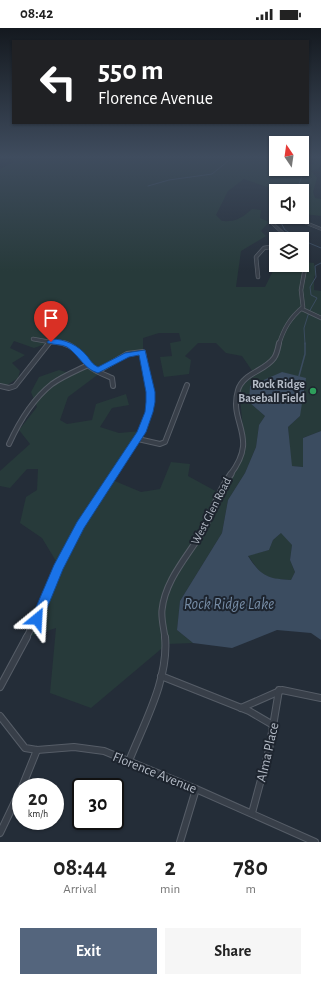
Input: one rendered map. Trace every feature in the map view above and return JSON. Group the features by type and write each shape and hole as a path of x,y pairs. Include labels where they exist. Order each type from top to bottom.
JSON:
{"street":[{"path":"282,232 272,222 294,218 321,229"},
{"path":"258,277 256,257 264,248 269,247"},
{"path":"305,272 301,285 304,310 312,312 321,318"},
{"name":"West Glen Road","path":"129,761 161,676 166,644 162,613 169,587 173,577 204,528 219,492 243,454 243,440 238,410 238,387 242,382 274,358 288,321 304,310"},
{"path":"33,339 59,342 69,345 84,357 88,365 112,378 113,386"},
{"path":"0,386 14,387 39,358 50,342"},
{"path":"0,687 41,611 58,568 80,525 138,439 149,412 150,392 143,352 127,354 98,371"},
{"path":"10,444 20,422 34,402 51,385 88,365"},
{"path":"138,439 160,444 165,442 176,410 187,385"},
{"path":"161,676 241,708 274,724"},
{"path":"241,708 279,690 291,691 321,698"},
{"name":"Alma Place","path":"252,813 269,750 279,690"},
{"path":"0,716 25,748 37,750 25,778"},
{"name":"Florence Avenue","path":"37,750 74,747 104,751 252,813 315,842"},
{"path":"180,842 196,789"},
{"path":"0,833 12,807"}],"shaded area":[{"path":"0,195 226,195 216,215 222,221 235,220 242,217 252,209 261,210 260,218 269,222 261,231 266,236 241,251 236,287 265,287 272,272 309,272 309,262 314,263 316,274 314,277 314,290 321,291 321,431 303,438 303,467 291,466 288,427 300,416 282,372 267,380 249,402 265,416 259,425 256,447 245,473 228,500 222,533 180,601 177,630 193,643 167,644 91,708 50,693 56,628 28,637 59,566 42,538 20,523 26,497 37,490 38,469 27,469 10,488 0,486 0,471 30,444 19,430 37,407 31,392 39,377 59,370 69,373 86,364 72,349 54,341 34,348 14,341 10,348 25,355 12,363 20,371 18,378 6,386 0,385","holes":["159,333 179,333 181,341 170,343 172,356 160,357 164,377 189,374 191,360 185,356 198,343 216,343 226,353 242,356 255,375 239,388 245,449 221,494 188,476 190,464 171,462 160,489 141,492 110,479 141,431 119,433 100,427 112,408 129,405 126,394 96,404 92,420 67,424 60,420 68,397 120,358 143,351 143,338"]},
{"path":"309,195 314,195 315,198 321,199 321,216 309,215"},
{"path":"282,532 292,545 290,560 295,572 291,580 276,579 265,575 257,568 248,555 269,550 273,540"}],"water":[{"name":"Rock Ridge Lake","path":"282,372 306,378 300,416 288,427 292,466 303,467 303,438 321,431 321,640 311,633 277,630 232,648 193,643 177,630 180,601 222,533 228,500 245,473 256,447 259,425 265,416 249,402 250,386","holes":["281,533 292,545 290,560 295,572 291,580 276,579 265,575 257,568 248,556 269,550 273,540"]}],"waterway":[{"path":"282,224 285,230 288,232"},
{"path":"309,243 321,248"},
{"path":"305,344 304,328 309,312 317,298 311,295 310,287 316,277 315,266 321,263"},
{"path":"299,376 305,354 305,344"}],"place":[{"name":"Rock Ridge Baseball Field","path":"313,391"}],"route":[{"path":"37,619 58,568 80,525 108,484 120,462 136,442 149,412 150,402 150,392 144,365 143,352 127,354 98,371 90,367 84,357 69,345 59,342 51,342"}]}
